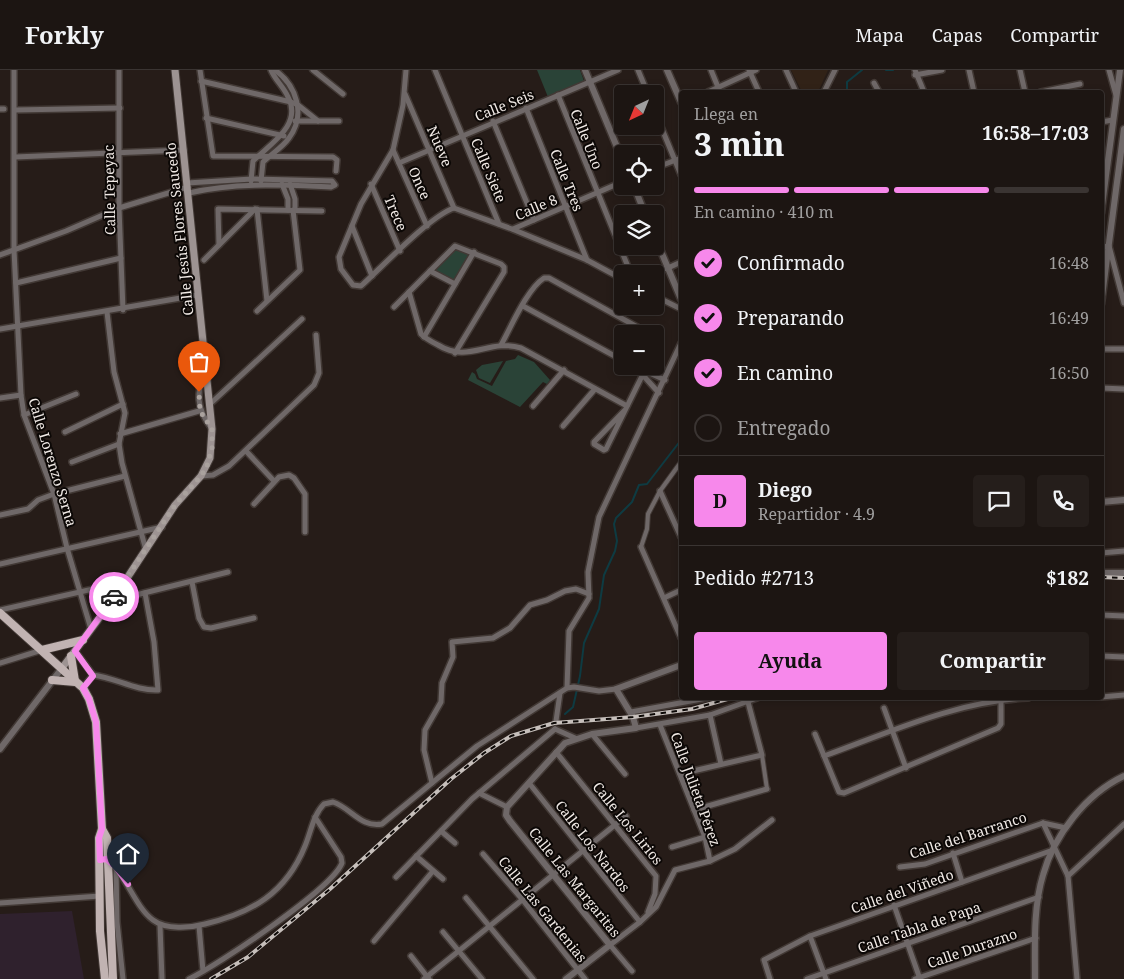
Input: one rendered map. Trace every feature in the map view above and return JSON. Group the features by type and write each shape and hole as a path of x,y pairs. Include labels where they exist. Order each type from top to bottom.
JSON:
{"main road":[{"name":"Calle Jesús Flores Saucedo","path":"62,668 112,601 175,505 201,476 210,458 212,429 210,404 175,70"},
{"path":"0,612 79,684 89,699 96,722 102,829 99,838 109,877 113,979"},
{"path":"42,650 83,640"},
{"path":"73,654 79,684"},
{"path":"52,680 79,684"},
{"path":"104,860 100,886 100,931 105,979"},
{"path":"100,886 109,877"},
{"path":"100,886 105,895 106,918 110,925"}],"street":[{"name":"Calle Lorenzo Serna","path":"14,70 14,250 16,326 21,394 24,415 54,494 66,548 91,630"},
{"name":"Calle Tepeyac","path":"119,70 119,208 123,310"},
{"path":"200,70 213,156 333,157 337,160 336,171"},
{"path":"251,181 253,161 282,135 290,120 291,102 271,70"},
{"path":"261,181 263,162 288,139 297,122 298,105 289,84 275,70"},
{"path":"313,70 343,94"},
{"path":"406,70 405,92 393,150 371,184 339,257 339,266 356,287 361,286 443,213 454,208 588,260 614,275"},
{"name":"Calle Siete","path":"435,70 499,224"},
{"path":"585,70 616,145"},
{"name":"Calle Seis","path":"399,163 493,121 618,70"},
{"path":"638,70 644,85"},
{"path":"667,70 679,97"},
{"path":"711,70 719,90 751,71 758,90"},
{"path":"786,70 795,90"},
{"path":"825,90 835,70"},
{"path":"923,90 915,72 942,70"},
{"path":"969,70 974,90"},
{"path":"1020,70 1025,90"},
{"path":"1109,70 1116,96"},
{"path":"1104,163 1113,120 1120,70"},
{"path":"202,81 291,102 298,105 318,121"},
{"path":"874,83 878,90"},
{"path":"1051,90 1080,84"},
{"name":"Nueve","path":"405,92 454,208"},
{"name":"Calle Uno","path":"558,95 627,265"},
{"path":"15,110 120,108"},
{"name":"Calle Tres","path":"526,108 588,260"},
{"path":"206,118 282,135 288,139"},
{"path":"290,120 297,122 339,122"},
{"path":"1104,122 1113,120"},
{"path":"493,121 534,220"},
{"path":"1104,282 1124,129"},
{"path":"664,134 679,170"},
{"path":"15,157 184,150"},
{"name":"Once","path":"393,150 427,226"},
{"path":"664,164 679,159"},
{"path":"0,255 119,208 188,187 251,181 281,182 290,186 331,187 335,185 332,181 287,180 281,182"},
{"path":"257,311 300,268 290,186 287,180"},
{"path":"188,187 214,187 251,181"},
{"path":"281,182 292,210"},
{"name":"Trece","path":"371,184 400,251"},
{"name":"Calle 8","path":"512,229 614,186"},
{"path":"219,245 218,209 322,211"},
{"path":"204,260 256,209"},
{"path":"256,209 267,301"},
{"path":"352,226 372,276"},
{"path":"394,306 457,245 501,264 504,267 504,272 455,353"},
{"path":"1104,247 1109,246"},
{"path":"1109,246 1124,303"},
{"path":"424,337 474,252"},
{"path":"663,255 679,294"},
{"path":"16,283 121,258"},
{"path":"664,269 679,263"},
{"path":"430,271 455,284"},
{"path":"501,345 523,306 541,280 549,278 634,325"},
{"path":"409,292 419,330 424,337 455,353 501,345 521,348 564,370 626,408"},
{"path":"0,329 123,310 198,295"},
{"path":"664,300 679,308"},
{"path":"523,306 614,356"},
{"path":"107,312 114,372 125,413 119,444 125,476 146,550"},
{"path":"210,404 302,319"},
{"path":"201,476 221,472 246,451 314,385 319,373 316,335"},
{"path":"567,688 566,668 569,631 579,611 588,600 588,572 599,516 679,348"},
{"path":"1104,349 1124,349"},
{"path":"206,362 199,392 200,411 212,429"},
{"path":"533,406 564,370"},
{"path":"626,408 594,444 606,448 626,408 638,375"},
{"path":"644,375 659,392"},
{"path":"651,375 665,380"},
{"path":"1104,388 1124,390"},
{"path":"563,426 595,389"},
{"path":"0,398 21,394"},
{"path":"24,415 76,394"},
{"path":"65,432 94,416 123,404"},
{"path":"120,434 200,411"},
{"path":"72,462 119,444"},
{"path":"246,451 274,482"},
{"path":"679,465 660,491 648,514 647,529 641,546 679,633"},
{"path":"254,504 279,477 289,475 302,488 306,501 305,532"},
{"path":"0,515 28,509 38,500 54,494 125,476"},
{"path":"660,491 679,533"},
{"path":"1104,502 1124,500"},
{"path":"0,564 140,530 162,527"},
{"path":"1104,553 1124,551"},
{"path":"112,601 228,572"},
{"path":"1104,573 1124,573"},
{"path":"0,612 79,591 124,582"},
{"path":"192,582 199,618 204,627 210,628 254,618"},
{"path":"432,783 424,750 425,730 441,702 444,678 453,657 452,642 493,638 510,628 530,605 547,600 565,590 576,589 589,594"},
{"path":"664,598 679,591"},
{"path":"79,684 93,676 105,677 146,691 158,690 154,642 145,593"},
{"path":"1104,615 1124,616"},
{"path":"0,663 42,650"},
{"path":"73,654 93,676"},
{"path":"1104,656 1124,657"},
{"path":"104,860 116,867 145,911 160,925 199,926 245,912 270,895 288,876 299,860 315,818 324,804 333,802 364,822 379,825 386,822 476,746 567,688 574,686 599,691 616,689 679,667"},
{"path":"0,749 62,668"},
{"path":"616,689 631,712 636,728"},
{"path":"396,877 479,793 556,724 560,693"},
{"path":"1104,697 1124,695"},
{"path":"631,712 696,700"},
{"path":"479,793 507,806 556,752 565,743 575,738 710,715 752,700"},
{"path":"824,756 940,714 993,700"},
{"path":"815,734 839,792 844,793 998,728 1001,724 1001,700"},
{"path":"694,810 767,789 762,755 748,702"},
{"path":"884,708 906,768"},
{"path":"710,715 721,764"},
{"path":"556,724 575,738"},
{"name":"Calle Julieta Pérez","path":"660,725 705,837 710,861"},
{"path":"592,734 625,774"},
{"name":"Calle Los Lirios","path":"556,752 656,876 655,894 646,916"},
{"path":"680,774 762,755"},
{"path":"1035,979 1038,897 1043,875 1054,848 1080,810 1099,791 1124,776"},
{"name":"Calle Los Nardos","path":"529,783 640,922"},
{"name":"Calle Las Margaritas","path":"507,806 506,815 510,821 632,971"},
{"path":"411,956 427,978 583,849 626,816"},
{"path":"189,979 241,947 308,898 340,867 342,863 336,847 315,818"},
{"path":"566,979 646,916 657,904 675,870 710,861 735,848 772,820"},
{"path":"1043,823 1066,828"},
{"path":"1043,823 1068,876 1077,979"},
{"name":"Calle del Barranco","path":"900,868 925,864 1043,823"},
{"path":"1068,876 1124,824"},
{"path":"441,831 455,843"},
{"path":"672,847 705,837"},
{"name":"Calle del Viñedo","path":"770,979 764,962 765,959 810,936 1054,848"},
{"path":"953,853 962,882"},
{"name":"Calle Las Gardenias","path":"483,854 522,899 585,979"},
{"path":"416,856 443,879"},
{"path":"116,867 117,922 123,979"},
{"path":"374,941 433,871"},
{"path":"0,904 100,896"},
{"name":"Calle Tabla de Papa","path":"807,979 1038,897"},
{"path":"466,898 533,979"},
{"path":"894,905 919,978"},
{"path":"160,925 162,979"},
{"path":"199,926 203,971"},
{"path":"443,932 482,979"},
{"path":"810,936 826,979"},
{"name":"Calle Durazno","path":"919,978 1036,938"}],"shaded area":[{"path":"791,70 828,70 819,90 801,90"},
{"path":"72,911 84,979 0,979 0,914"}],"green space":[{"path":"537,70 580,70 584,81 548,97"},
{"path":"457,247 469,254 453,281 434,271"},
{"path":"518,355 534,362 550,380 547,384 543,382 520,407 468,380 472,372 477,379 492,386 506,361 515,359"},
{"path":"503,361 490,383 479,378 476,370 482,365"}],"waterway":[{"path":"847,90 847,82 862,70"},
{"path":"886,70 893,70"},
{"path":"565,714 573,707 580,676 584,643 599,609 604,575 615,551 617,541 614,524 616,518 632,502 639,485 647,484 679,443"}],"railway":[{"path":"1104,577 1124,578"},
{"path":"211,979 248,957 330,889 451,779 484,753 511,736 554,723 633,717 692,709 724,700"}],"way so far":[{"path":"114,597 175,505 201,476 207,466 212,448 212,429 200,411 199,392"}],"route":[{"path":"114,597 75,651 93,676 83,688 89,699 96,722 102,829 99,838 100,860 106,859 113,864 128,884"}]}
